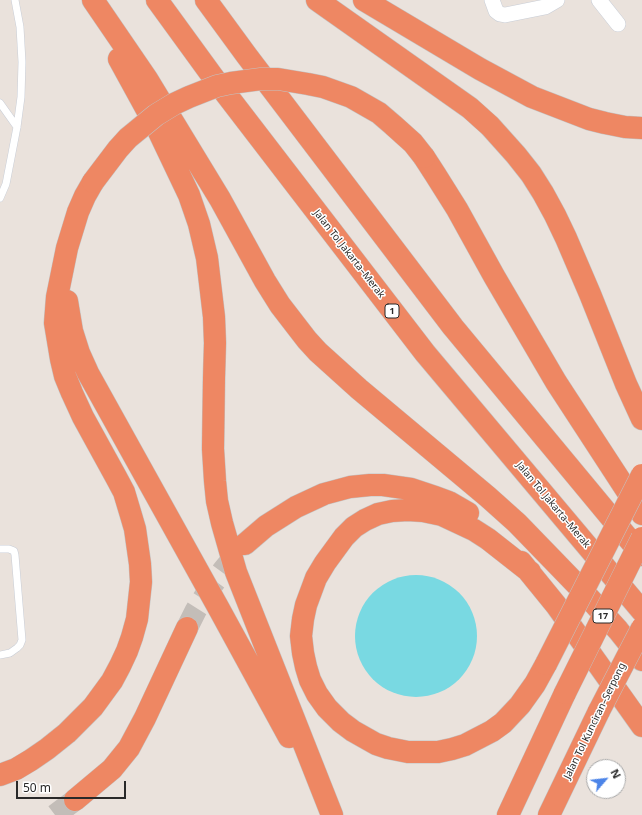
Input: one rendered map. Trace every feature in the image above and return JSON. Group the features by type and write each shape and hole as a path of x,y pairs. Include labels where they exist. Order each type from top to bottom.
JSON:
{"highway":[{"path":"87,0 159,132 189,195 199,224 207,258 214,317 213,449 217,501 236,572 331,815"},
{"path":"93,0 147,79 220,199 280,306 307,340 323,357 359,389 517,523 618,630 642,660"},
{"name":"Jalan Tol Jakarta–Merak","path":"157,0 212,77 425,353 642,611"},
{"path":"206,0 453,327 642,555"},
{"path":"318,0 470,108 490,126 520,159 531,174 555,214 642,419"},
{"path":"364,0 480,69 532,97 589,119 625,127 642,128"},
{"path":"0,775 16,769 47,749 67,733 93,707 112,681 127,651 132,637 140,601 141,582 135,529 124,492 83,417 65,376 56,323 57,297 66,248 85,196 93,182 128,138 156,115 189,97 217,86 231,83 261,79 278,79 323,87 351,97 379,113 393,125 413,144 435,174 556,382 642,514"},
{"path":"63,268 72,331 79,353 88,373 331,815"},
{"path":"530,572 488,539 474,530 442,515 423,511 392,511 378,514 365,520 354,527 344,537 316,578 306,605 301,636 303,653 310,680 317,694 327,708 341,722 353,731 376,744 388,748 408,752 438,752 464,745 492,731 503,723 535,684 642,475"},
{"path":"245,544 266,526 296,507 324,494 350,487 383,485 411,489 442,499 480,521 503,541 556,605 642,726"},
{"name":"17","path":"508,815 565,694 642,538"},
{"path":"76,800 112,769 128,748 145,718 187,628"},
{"name":"Jalan Tol Kunciran–Serpong","path":"549,815 599,710 642,628"},
{"path":"588,734 618,699 642,656"}],"street":[{"path":"492,0 496,10 500,14 505,15 548,2"},
{"path":"599,0 618,24"}],"lane":[{"path":"0,198 6,184 17,128 21,97 22,62 20,27 15,0"},
{"path":"0,103 17,128"},
{"path":"0,550 9,549 14,551 15,555 22,640 20,645 10,653 0,655"}],"water":[{"path":"416,575 428,576 439,580 450,585 459,593 467,602 472,613 476,624 476,648 472,659 467,670 459,679 450,687 439,692 428,696 416,697 404,696 393,692 382,687 373,679 365,670 360,659 356,648 355,636 356,624 360,613 365,602 373,593 382,585 393,580 404,576"}],"tunnel":[{"path":"187,628 208,591 243,546"},
{"path":"55,815 75,800"}]}
